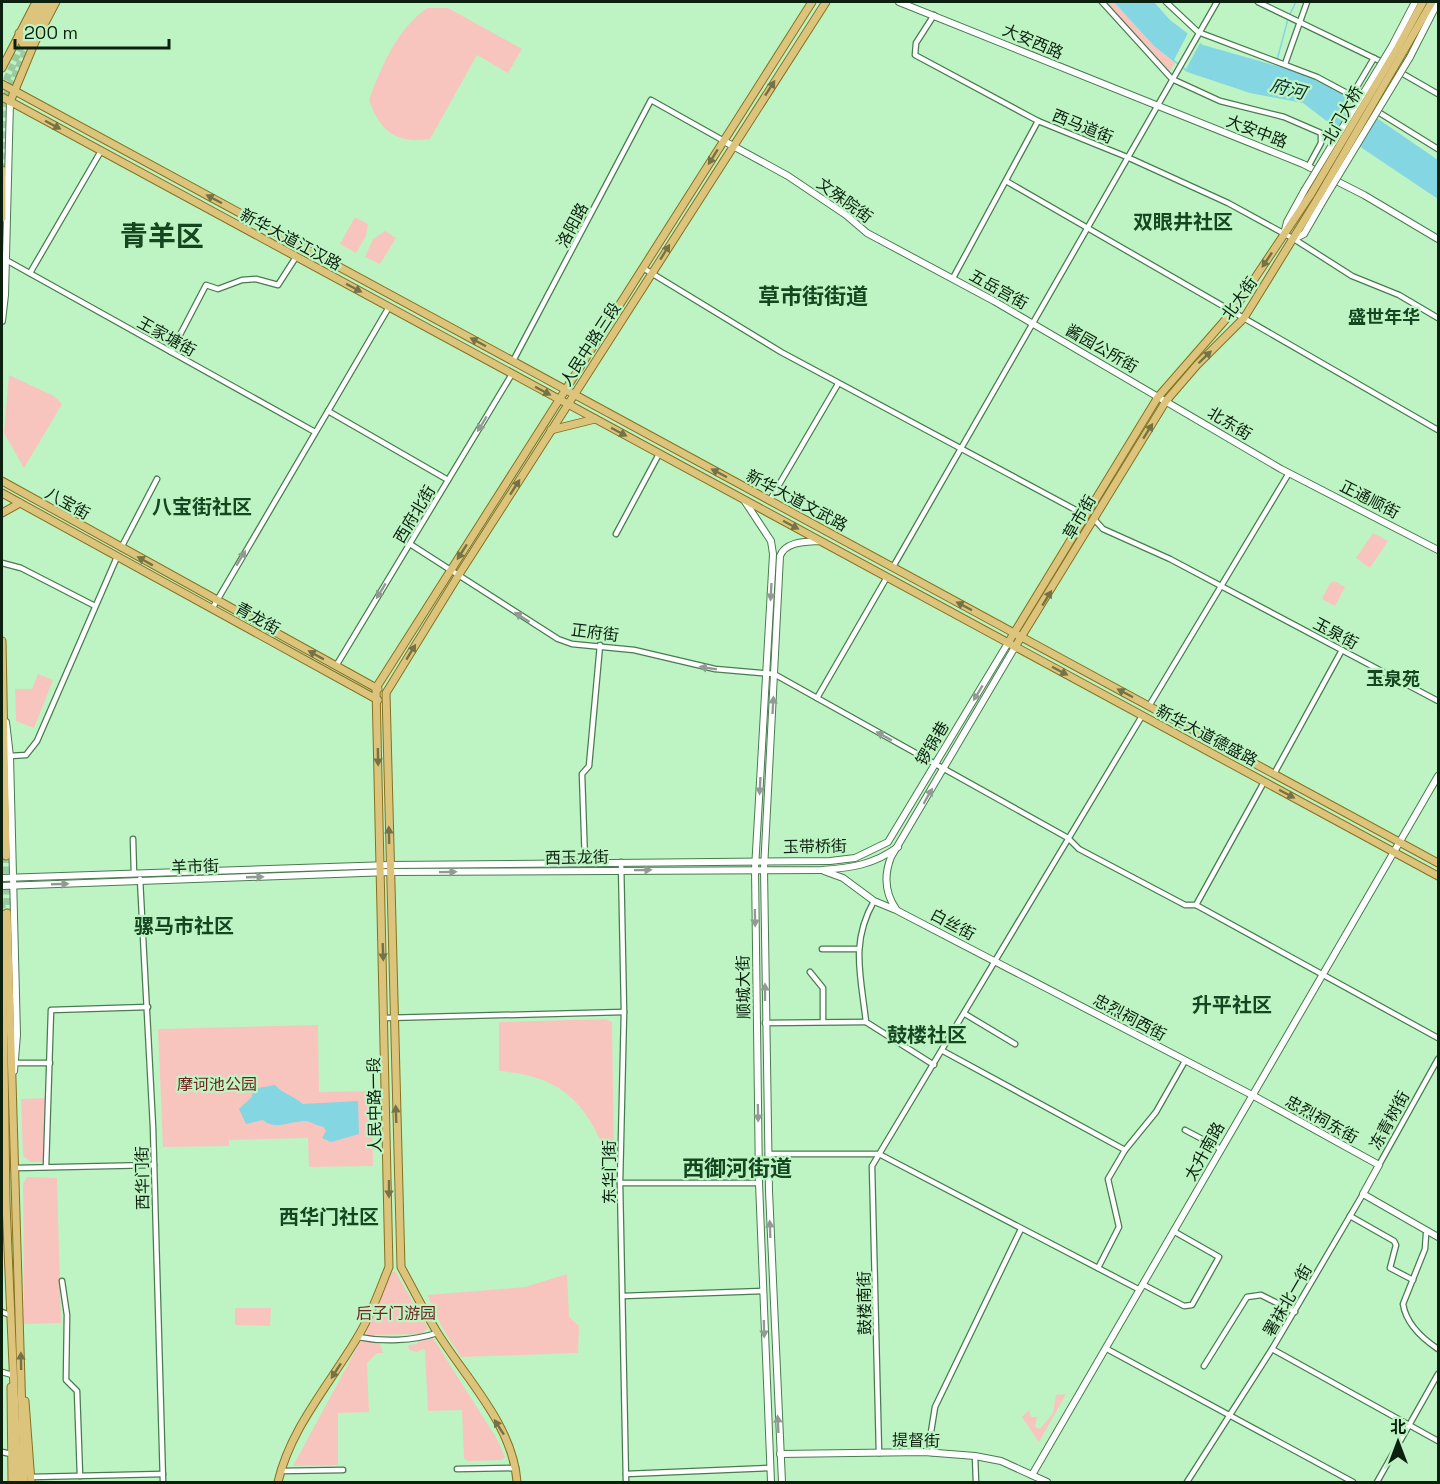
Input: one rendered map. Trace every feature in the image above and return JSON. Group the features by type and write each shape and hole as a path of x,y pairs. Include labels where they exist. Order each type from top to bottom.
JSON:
{"main road":[{"path":"2,321 10,102 36,2"},
{"path":"27,39 44,2"},
{"path":"27,39 50,2"},
{"path":"2,68 56,2"},
{"name":"人民中路三段","path":"376,688 813,2"},
{"name":"人民中路三段","path":"386,693 732,145 826,2"},
{"name":"大安西路","path":"899,2 1156,106"},
{"path":"1400,51 1415,2"},
{"path":"1400,51 1423,2"},
{"path":"1314,196 1400,51 1432,2"},
{"path":"1400,51 1438,2"},
{"name":"北门大桥","path":"1314,196 1400,51"},
{"name":"新华大道江汉路","path":"2,84 566,390"},
{"name":"新华大道江汉路","path":"2,97 568,404"},
{"path":"2,109 10,102"},
{"name":"大安中路","path":"1156,106 1308,166 1364,195 1438,239"},
{"name":"文殊院街","path":"724,141 788,176 846,215 867,233 953,278"},
{"path":"2,170 2,219"},
{"name":"北大街","path":"1158,397 1233,311 1285,234 1314,196"},
{"name":"北大街","path":"1166,401 1197,365 1244,318 1294,239 1314,196"},
{"name":"五岳宫街","path":"953,278 1033,323"},
{"name":"酱园公所街","path":"1033,323 1158,397"},
{"name":"新华大道文武路","path":"566,390 1019,636"},
{"name":"北东街","path":"1158,397 1289,473"},
{"name":"草市街","path":"1019,636 1085,514 1158,397"},
{"name":"草市街","path":"1012,645 1094,519 1166,401"},
{"name":"新华大道文武路","path":"568,404 1012,645"},
{"path":"551,430 596,419"},
{"name":"正通顺街","path":"1289,473 1438,550"},
{"name":"八宝街","path":"2,481 121,548"},
{"name":"八宝街","path":"2,493 117,557"},
{"name":"顺城大街","path":"744,500 772,546 755,869 759,1183 771,1482"},
{"path":"2,513 20,503"},
{"name":"顺城大街","path":"782,1482 768,1154 764,869 781,552 792,544 820,541"},
{"name":"青龙街","path":"121,548 386,693"},
{"name":"青龙街","path":"117,557 386,704"},
{"name":"新华大道德盛路","path":"1019,636 1438,863"},
{"path":"2,641 6,856"},
{"name":"新华大道德盛路","path":"1012,645 1438,876"},
{"name":"锣锅巷","path":"873,851 888,842 1012,645"},
{"name":"锣锅巷","path":"898,847 1012,645"},
{"path":"376,688 376,699"},
{"path":"386,693 386,704"},
{"name":"人民中路一段","path":"278,1482 305,1419 358,1337 389,1267 376,699"},
{"name":"人民中路一段","path":"386,704 401,1267 437,1333 506,1437 516,1468 517,1482"},
{"path":"3,709 10,756 14,886 16,1063 14,1071"},
{"name":"太升南路","path":"1032,1474 1175,1232 1220,1148 1392,851 1438,776"},
{"path":"821,870 864,865 886,856 898,847"},
{"path":"896,910 887,894 886,874 891,857 898,847"},
{"name":"玉带桥街","path":"756,860 830,861 855,858 873,851"},
{"name":"西玉龙街","path":"389,869 585,862 756,860"},
{"name":"羊市街","path":"2,886 380,869"},
{"name":"西玉龙街","path":"389,869 821,870"},
{"name":"羊市街","path":"2,878 137,873 389,869"},
{"name":"白丝街","path":"821,870 843,878 874,901 896,910 997,963"},
{"path":"5,913 14,1071 24,1482"},
{"path":"5,913 3,1138 5,1256 12,1376 12,1482"},
{"name":"忠烈祠西街","path":"997,963 1252,1095"},
{"path":"2,1059 4,1073"},
{"name":"忠烈祠东街","path":"1252,1095 1379,1165"},
{"name":"冻青树街","path":"1363,1194 1379,1165"},
{"path":"1363,1194 1438,1237"},
{"path":"389,1267 401,1267"},
{"path":"12,1376 18,1482"},
{"path":"22,1385 28,1416 31,1480"},
{"name":"提督街","path":"780,1454 933,1453 975,1456 1001,1461 1047,1482"}],"street":[{"path":"1102,2 1172,79 1220,101 1284,117 1321,133 1321,143 1308,166"},
{"path":"1166,2 1196,35 1283,63 1352,95 1438,150"},
{"path":"893,567 1196,35 1217,2"},
{"path":"1258,2 1298,19 1438,94"},
{"path":"1283,63 1298,19 1307,2"},
{"name":"西马道街","path":"934,15 916,43 915,55 1038,121 1127,157 1228,203 1294,239 1352,276 1399,295 1438,318"},
{"path":"1352,95 1374,58"},
{"name":"洛阳路","path":"513,361 651,100 724,141"},
{"path":"953,278 1038,121"},
{"path":"30,273 101,151"},
{"path":"1006,181 1438,430"},
{"path":"171,352 206,285 218,289 242,280 256,279 278,285 296,257"},
{"name":"王家塘街","path":"6,260 315,432"},
{"path":"643,268 838,384 1085,514"},
{"path":"212,609 389,307"},
{"name":"西府北街","path":"336,666 512,374"},
{"path":"770,500 838,384"},
{"path":"328,411 448,480"},
{"path":"616,534 659,454"},
{"path":"1149,706 1289,473"},
{"path":"121,548 157,479"},
{"name":"玉泉街","path":"1094,519 1102,529 1135,544 1140,543 1438,701"},
{"name":"正府街","path":"410,544 558,639 572,644 634,650 701,667 774,674"},
{"path":"10,756 26,754 37,741 117,557"},
{"path":"2,563 21,568 95,606"},
{"path":"817,698 887,577"},
{"path":"585,862 582,774 589,766 600,645"},
{"path":"1274,774 1342,650"},
{"path":"774,674 1068,838 1079,849 1185,905 1196,905 1438,1038"},
{"name":"鼓楼南街","path":"879,1453 872,1166 997,963 1068,838 1142,716"},
{"path":"1196,905 1264,782"},
{"name":"西华门街","path":"133,839 140,881 148,1007 163,1482"},
{"name":"东华门街","path":"621,862 624,1012 620,1183 626,1482"},
{"path":"866,1022 858,949 861,926 874,901"},
{"path":"822,949 858,949"},
{"path":"810,972 823,988 823,1022"},
{"path":"46,1167 51,1010 148,1007"},
{"path":"385,1018 624,1012"},
{"path":"965,1014 1015,1044"},
{"path":"765,1023 866,1022 934,1065"},
{"path":"943,1051 1125,1150"},
{"name":"冻青树街","path":"1379,1165 1438,1059"},
{"path":"1098,1268 1119,1227 1108,1179 1125,1150 1156,1112 1185,1060"},
{"path":"16,1063 50,1063"},
{"path":"1185,1130 1220,1148"},
{"path":"3,1138 16,1139"},
{"path":"768,1154 879,1154 1098,1268 1184,1306 1192,1305 1219,1257 1175,1232"},
{"path":"16,1167 154,1165"},
{"path":"620,1183 759,1183"},
{"name":"署袜北一街","path":"1187,1482 1295,1312 1363,1194"},
{"path":"1350,1216 1394,1241 1396,1245 1390,1268 1413,1280"},
{"path":"933,1453 931,1432 935,1407 1021,1228"},
{"path":"1426,1234 1425,1249 1403,1304 1423,1339 1438,1349"},
{"path":"62,1281 67,1316 66,1380 77,1391 80,1476"},
{"path":"623,1296 763,1291"},
{"path":"1204,1366 1248,1297 1261,1295 1295,1312"},
{"path":"2,1312 10,1315"},
{"path":"358,1337 398,1339 424,1337 437,1333"},
{"path":"1107,1349 1353,1482"},
{"path":"1272,1349 1438,1441"},
{"path":"2,1372 12,1376"},
{"path":"1377,1482 1438,1374"},
{"path":"2,1452 11,1454"},
{"path":"975,1456 976,1482"},
{"path":"457,1469 516,1468"},
{"path":"626,1474 770,1468"},
{"path":"281,1471 343,1470"},
{"path":"31,1480 163,1474"},
{"path":"93,1476 94,1482"}],"green space":[{"path":"1104,2 1114,2 1154,46 1175,63 1169,72"},
{"path":"427,8 448,8 522,49 508,73 477,55 430,139 408,139 391,133 384,127 373,111 369,100 391,50 407,27"},
{"path":"355,217 368,224 366,236 356,253 340,244"},
{"path":"385,231 396,238 380,264 365,257 373,239"},
{"path":"9,375 54,396 62,404 24,468 4,433"},
{"path":"1373,533 1388,541 1370,568 1356,558"},
{"path":"1334,581 1345,587 1335,606 1322,599 1330,583"},
{"path":"38,674 53,680 34,728 16,721 15,689 32,689"},
{"path":"606,1019 612,1022 614,1155 607,1155 589,1119 568,1094 539,1078 499,1071 499,1022"},
{"name":"摩诃池公园","path":"318,1025 319,1092 372,1091 373,1166 309,1167 308,1138 229,1140 229,1146 163,1147 158,1029"},
{"path":"47,1098 44,1162 31,1162 23,1156 21,1099"},
{"path":"27,1177 57,1178 61,1323 24,1324 23,1184"},
{"name":"后子门游园","path":"395,1271 428,1328 421,1334 368,1335 365,1331 391,1273"},
{"path":"567,1274 569,1317 579,1326 578,1353 461,1357 443,1329 427,1295 525,1287"},
{"path":"235,1308 271,1308 270,1326 235,1325"},
{"path":"433,1338 497,1439 505,1457 502,1460 468,1461 464,1458 462,1410 428,1411 425,1351 423,1349 417,1352 409,1350 408,1345 417,1344 418,1340"},
{"path":"379,1341 383,1353 377,1353 367,1363 369,1412 338,1413 338,1465 293,1466 360,1342"},
{"path":"1066,1394 1039,1442 1022,1417 1029,1410 1031,1417 1037,1417 1035,1427 1040,1429 1053,1413 1056,1395"}],"water":[{"name":"府河","path":"1114,2 1154,2 1170,20 1203,45 1295,71 1333,88 1438,160 1438,199 1362,148 1303,103 1250,93 1187,72 1154,46"},
{"path":"275,1085 303,1104 358,1101 359,1134 331,1142 322,1138 326,1131 324,1127 307,1121 272,1125 263,1120 246,1124 239,1109 252,1097 253,1089"}],"pier":[{"path":"1189,31 1201,41 1186,69 1174,60"}],"waterway":[{"path":"1290,14 1296,2"},
{"path":"1277,60 1288,19"}],"tunnel":[{"path":"2,90 24,40"},
{"path":"2,170 7,94 30,40"},
{"path":"6,856 7,913"},
{"path":"2,901 2,914"}],"district":[{"name":"双眼井社区","path":"1183,222"},
{"name":"青羊区","path":"162,236"},
{"name":"草市街街道","path":"813,296"},
{"name":"盛世年华","path":"1384,317"},
{"name":"八宝街社区","path":"202,507"},
{"name":"玉泉苑","path":"1393,679"},
{"name":"骡马市社区","path":"184,926"},
{"name":"升平社区","path":"1232,1005"},
{"name":"鼓楼社区","path":"927,1035"},
{"name":"西御河街道","path":"737,1168"},
{"name":"西华门社区","path":"329,1217"}]}
